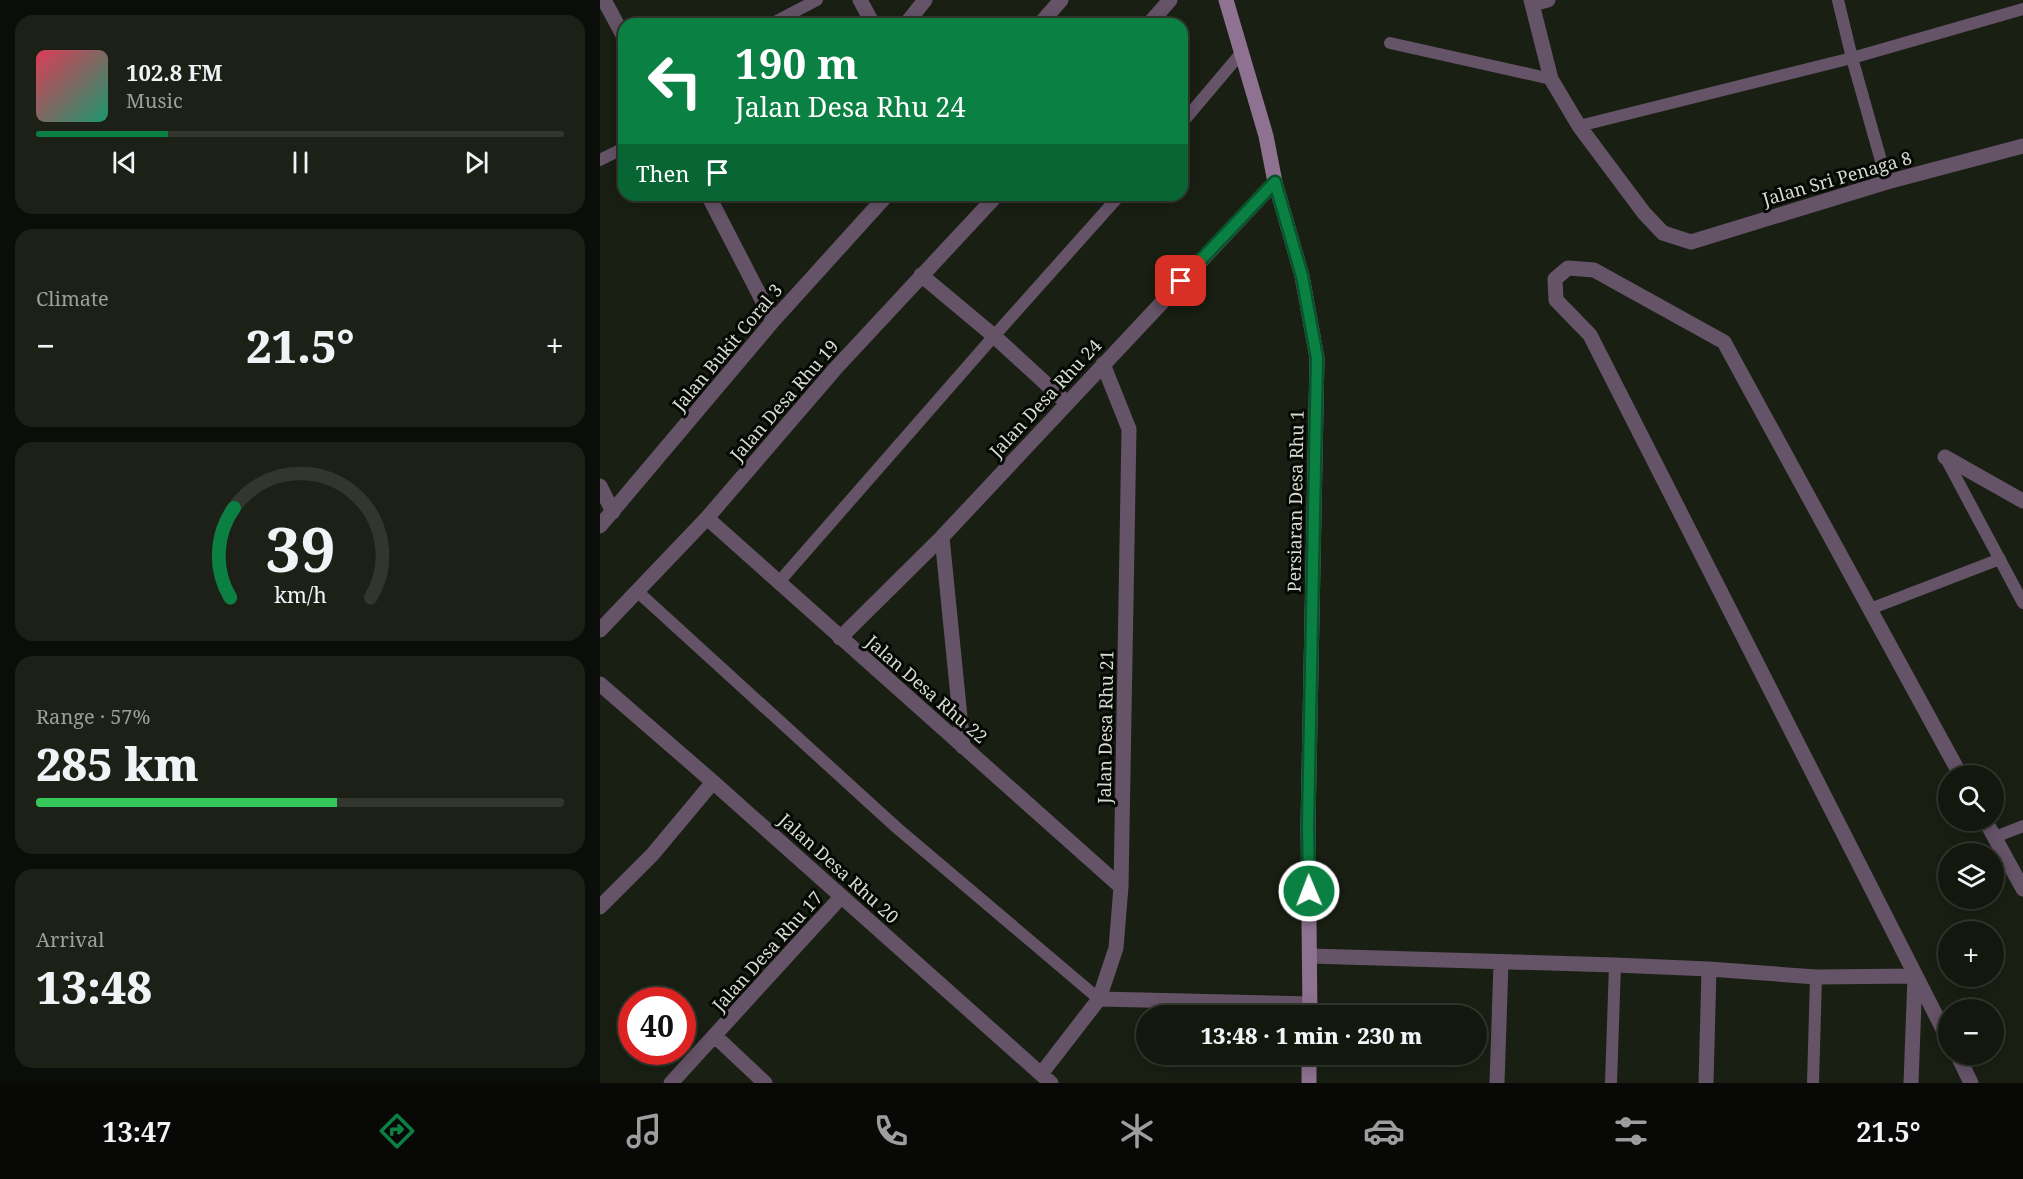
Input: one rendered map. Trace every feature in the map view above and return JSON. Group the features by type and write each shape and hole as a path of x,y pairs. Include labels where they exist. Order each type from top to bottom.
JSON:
{"street":[{"path":"604,0 618,26"},
{"path":"860,0 870,18"},
{"path":"911,18 925,0"},
{"path":"1045,18 1061,0"},
{"path":"1154,18 1170,0"},
{"name":"Persiaran Desa Rhu 1","path":"1226,0 1266,136 1275,182 1302,276 1317,358 1308,825 1310,1005"},
{"path":"1548,0 1532,2 1551,80 1579,126"},
{"name":"Jalan Sri Penaga 8","path":"1579,126 1644,213 1663,233 1691,242 1887,182 2023,146"},
{"name":"Jalan Desa Rhu 24","path":"840,638 942,537 1275,182"},
{"path":"711,201 773,321"},
{"name":"Jalan Bukit Coral 3","path":"600,526 773,321 882,201"},
{"name":"Jalan Desa Rhu 19","path":"600,630 707,518 835,369 991,201"},
{"path":"1938,1019 1590,335 1556,300 1555,279 1568,268 1594,270 1724,342 1955,765"},
{"path":"921,275 994,336 1067,403"},
{"name":"Jalan Desa Rhu 21","path":"1046,1078 1099,999 1116,948 1121,886 1129,429 1103,364"},
{"path":"1945,457 2023,501"},
{"path":"600,486 613,512"},
{"name":"Jalan Desa Rhu 22","path":"707,518 1121,886"},
{"path":"942,537 963,747"},
{"name":"Jalan Desa Rhu 20","path":"600,684 1046,1078"},
{"path":"600,906 652,855 713,782"},
{"path":"1991,831 2023,889"},
{"name":"Jalan Desa Rhu 17","path":"671,1083 842,897"},
{"path":"1310,956 1615,965 1816,977 1916,976"},
{"path":"1497,1083 1501,963"},
{"path":"1706,1083 1710,969"},
{"path":"1911,1083 1916,976"},
{"path":"1099,999 1214,1005"},
{"path":"715,1036 765,1083"},
{"path":"1309,1065 1309,1083"},
{"path":"1962,1065 1971,1083"}],"lane":[{"path":"782,18 817,0"},
{"path":"1838,0 1887,182"},
{"path":"1579,126 1852,58 2023,9"},
{"path":"1390,43 1551,80"},
{"path":"1188,116 1242,52"},
{"path":"600,160 618,151"},
{"path":"778,583 1115,201"},
{"path":"1945,457 2023,603"},
{"path":"1870,609 2000,559"},
{"path":"638,592 897,828 1099,999"},
{"path":"1995,837 2023,825"},
{"path":"1611,1083 1615,965"},
{"path":"1813,1083 1816,977"}],"route":[{"path":"1181,281 1275,182 1302,276 1317,358 1308,825 1309,891"}]}
